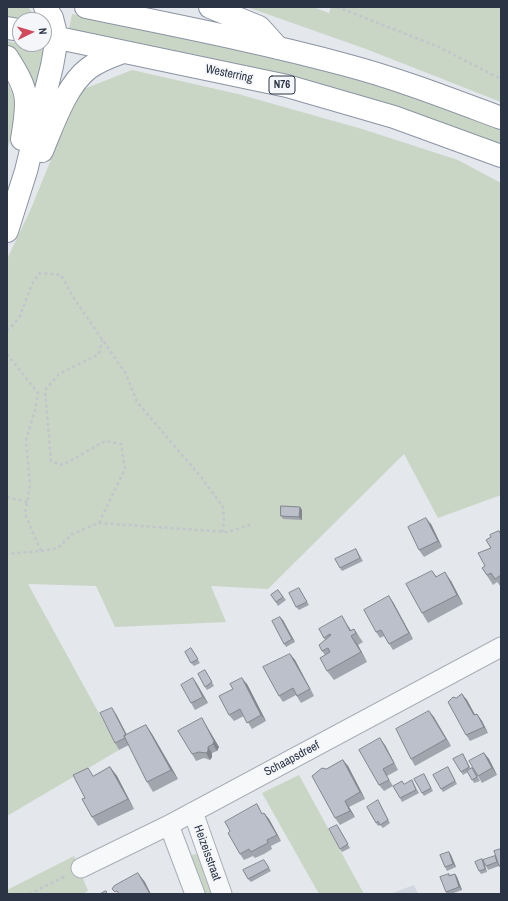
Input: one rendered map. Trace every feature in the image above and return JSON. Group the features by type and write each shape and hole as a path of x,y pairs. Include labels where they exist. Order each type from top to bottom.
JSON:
{"highway":[{"path":"86,7 278,48 354,68 419,88 501,118"},
{"path":"210,7 259,27 278,48"},
{"name":"Westerring","path":"52,36 287,86 394,117 501,156"},
{"path":"7,232 26,171 52,66 51,52"},
{"path":"7,232 19,216 60,108 76,80 89,68 105,59 124,52"},
{"path":"7,57 22,80 27,96 25,122 19,152 7,185"}],"street":[{"name":"Schaapsdreef","path":"81,868 169,825 501,647"},
{"name":"Heizeisstraat","path":"193,812 222,894"},
{"path":"169,825 195,894"},
{"path":"182,860 184,855 196,849 206,848"}],"path":[{"path":"337,7 439,47 501,79"},
{"path":"7,331 19,318 33,282 40,273 61,275 75,300 126,374 137,402 201,477 223,507 224,522 222,532"},
{"path":"99,523 124,469 121,444 105,441 63,465 51,461 45,390 58,374 99,354 102,340"},
{"path":"7,354 38,393 36,410 26,440 30,485 25,514 40,551"},
{"path":"7,497 27,502"},
{"path":"7,554 58,548 72,534 99,523 222,532 227,532 250,524"},
{"path":"29,894 81,868"}],"shaded area":[{"path":"414,885 418,894 390,894"}],"green space":[{"path":"7,7 28,7 32,12 12,12 12,17 7,16"},
{"path":"247,7 313,7 329,13 331,7 501,7 501,102 366,49"},
{"path":"72,14 299,63 388,89 501,130 501,145 278,73 69,29"},
{"path":"7,41 12,42 12,52 49,52 36,108 7,52"},
{"path":"132,70 238,94 362,129 458,160 501,183 501,495 438,518 404,454 268,589 211,586 226,622 115,627 96,586 28,584 119,750 7,816 7,259 30,211 79,91"},
{"path":"7,82 14,99 15,116 7,150"},
{"path":"299,775 364,894 319,894 262,793"},
{"path":"195,854 199,856 213,894 204,894 191,859 192,855"},
{"path":"74,856 88,891 83,894 7,894 7,890"}],"building":[{"path":"281,506 300,507 299,517 281,516"},
{"path":"426,518 438,541 419,550 408,527"},
{"path":"499,531 501,534 501,575 495,579 491,573 487,575 482,568 485,566 478,553 491,548 486,540 491,537 490,535"},
{"path":"356,549 360,558 340,568 335,559"},
{"path":"432,571 436,577 445,572 457,595 422,613 406,584"},
{"path":"299,588 307,602 296,607 289,593"},
{"path":"278,590 283,597 276,602 271,595"},
{"path":"389,596 409,633 389,644 381,630 376,632 364,610"},
{"path":"342,616 350,631 354,629 356,633 351,636 361,652 327,671 320,658 330,652 328,648 322,651 319,645 331,635 330,634 324,638 319,629"},
{"path":"280,617 292,639 284,644 272,621"},
{"path":"191,648 198,659 191,663 185,652"},
{"path":"290,654 310,689 297,696 293,688 279,696 263,667"},
{"path":"205,670 212,682 205,687 198,674"},
{"path":"193,678 203,697 191,703 181,685"},
{"path":"242,678 261,715 247,723 240,709 229,715 219,696 233,689 230,684"},
{"path":"462,694 474,715 477,714 484,727 466,735 448,702 453,697 456,698"},
{"path":"112,708 126,735 124,736 125,738 115,743 100,713"},
{"path":"429,711 446,739 411,759 396,729"},
{"path":"202,718 214,741 213,744 208,747 208,751 206,753 199,752 192,754 178,731"},
{"path":"146,725 171,770 147,782 124,736"},
{"path":"380,738 394,763 383,769 389,780 379,785 359,750"},
{"path":"484,753 492,768 478,776 469,761"},
{"path":"463,754 469,767 461,772 453,759"},
{"path":"343,760 360,792 345,801 350,811 335,818 312,776 322,768 326,769"},
{"path":"110,767 128,799 92,817 82,799 85,798 73,775 88,768 93,776"},
{"path":"448,767 455,781 441,789 433,775"},
{"path":"472,768 477,777 472,780 467,771"},
{"path":"424,774 431,788 422,793 414,779"},
{"path":"412,780 416,790 400,798 393,786 402,781 404,784"},
{"path":"378,800 388,820 380,825 378,821 376,823 367,807"},
{"path":"257,804 262,814 264,813 277,835 267,840 268,843 251,852 249,849 240,854 228,833 230,831 225,822"},
{"path":"337,825 348,844 340,849 329,829"},
{"path":"501,849 501,865 499,866 494,851"},
{"path":"449,852 453,864 445,867 440,855"},
{"path":"495,856 497,862 486,866 483,860"},
{"path":"482,859 485,869 479,871 475,862"},
{"path":"264,860 269,868 248,879 243,870"},
{"path":"138,873 150,894 119,894 117,891 115,892 112,889 114,886"},
{"path":"449,874 449,876 455,874 459,887 446,892 440,877"},
{"path":"106,891 107,894 100,894"}]}
